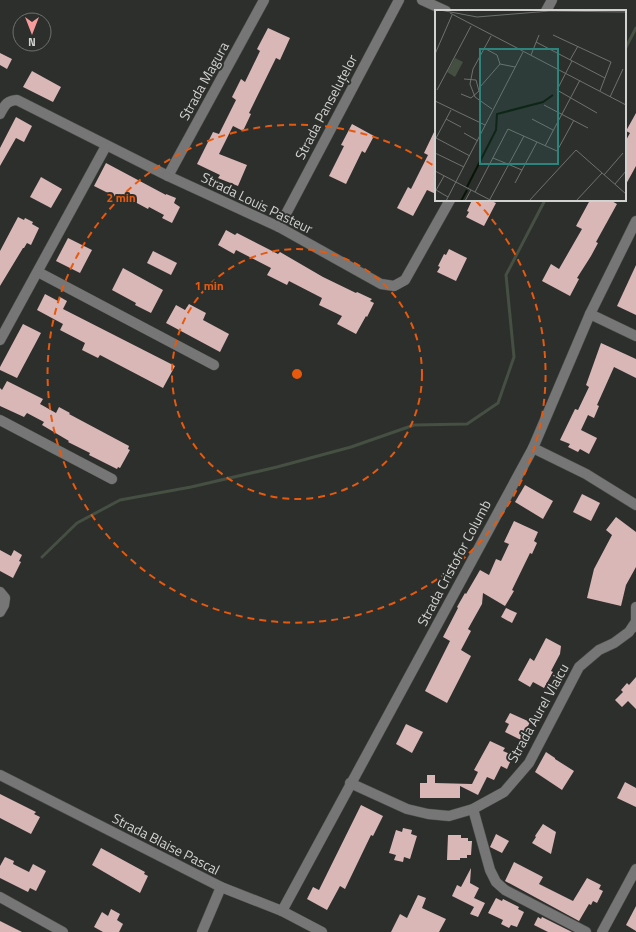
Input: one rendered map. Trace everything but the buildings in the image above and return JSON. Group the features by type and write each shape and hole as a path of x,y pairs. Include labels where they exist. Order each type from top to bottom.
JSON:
{"street":[{"name":"Strada Magura","path":"168,176 264,0"},
{"name":"Strada Panseluțelor","path":"278,227 399,0"},
{"path":"422,0 444,10"},
{"path":"547,10 552,0"},
{"name":"Strada Louis Pasteur","path":"0,114 10,100 17,100 106,146 278,227 381,284 394,286 405,280 449,201"},
{"path":"0,340 106,146"},
{"name":"Strada Cristofor Columb","path":"282,911 533,448 590,314 636,221"},
{"path":"38,272 214,365"},
{"path":"590,314 636,336"},
{"path":"0,420 112,479"},
{"path":"533,448 586,474 636,505"},
{"path":"0,592 5,598 4,605 0,612"},
{"path":"636,607 636,627"},
{"name":"Strada Aurel Vlaicu","path":"351,783 407,809 428,814 449,816 473,809 504,792 529,763 579,667 599,650 614,643 629,632 636,623"},
{"name":"Strada Blaise Pascal","path":"0,775 221,887 282,911 322,932"},
{"path":"473,809 490,870 496,882 505,890 586,932"},
{"path":"602,932 636,869"},
{"path":"202,932 221,887"},
{"path":"0,897 63,932"}],"waterway":[{"path":"626,47 636,28"},
{"path":"42,557 77,523 120,500 191,487 277,467 351,447 414,425 467,424 498,403 514,357 506,275 544,201"}]}
